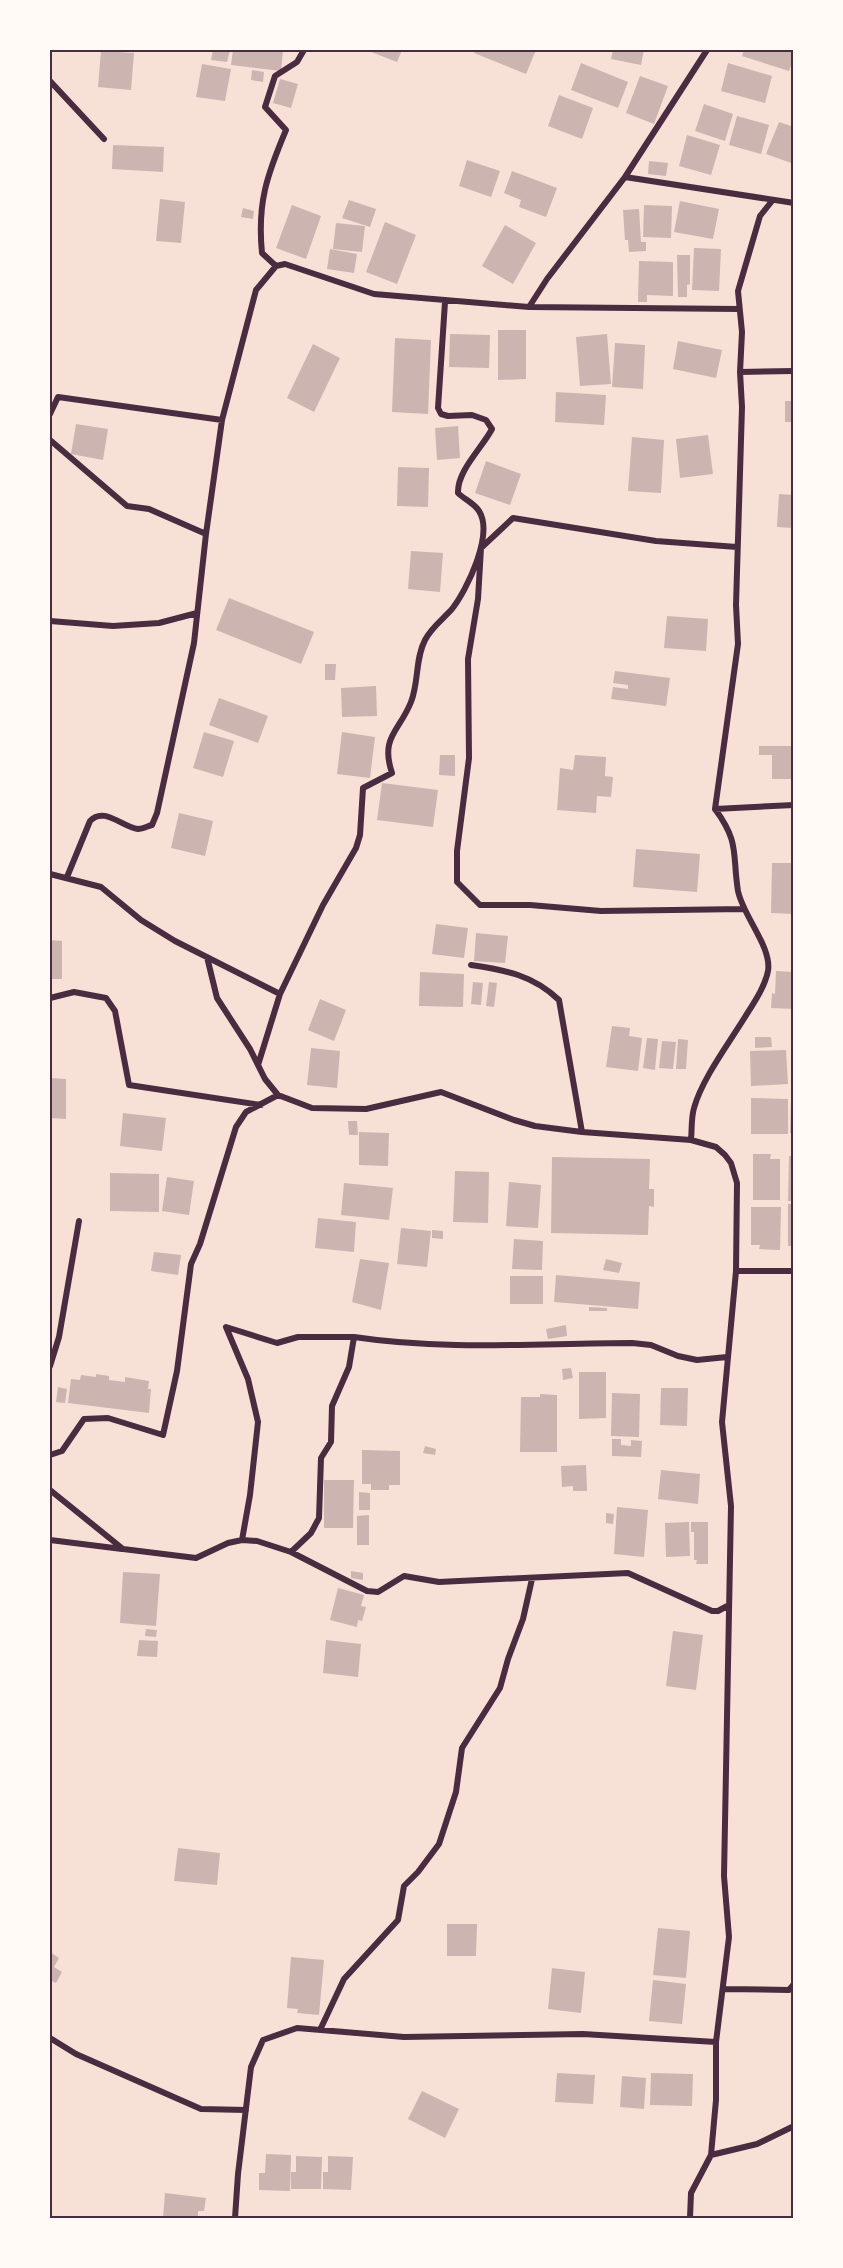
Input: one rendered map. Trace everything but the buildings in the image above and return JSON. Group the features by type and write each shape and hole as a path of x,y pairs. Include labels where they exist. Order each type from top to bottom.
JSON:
{"street":[{"path":"276,266 262,253 259,226 267,177 286,130 266,107 275,76 297,62 304,50"},
{"path":"529,307 547,279 625,177 707,50"},
{"path":"50,81 104,139"},
{"path":"625,177 794,203"},
{"path":"691,1140 693,1110 700,1092 752,1007 768,971 766,954 744,909 739,891 735,846 728,826 715,809 738,644 736,605 742,332 738,291 760,216 772,201"},
{"path":"67,877 90,820 94,816 101,814 140,829 152,825 158,813 185,695 194,643 222,420 256,290 276,266 285,264 374,294 445,302 529,307 739,309"},
{"path":"445,302 438,408 441,414 448,416 472,415 486,420 492,429 487,439 479,445 458,486 458,493 479,511 482,524 478,600 468,659 469,758 457,851 457,882 480,905 530,905 601,911 744,909"},
{"path":"740,372 794,371"},
{"path":"50,414 58,397 222,420"},
{"path":"50,440 127,506 149,509 206,534"},
{"path":"258,1065 280,994 323,905 356,848 360,835 363,788 392,773 387,752 395,730 412,702 421,647 470,581 481,548 513,518 656,541 737,547"},
{"path":"50,621 113,626 159,623 197,613"},
{"path":"715,809 794,805"},
{"path":"50,874 101,887 141,920 175,942 280,994"},
{"path":"207,957 217,998 250,1049 265,1079 278,1095 312,1108 330,1110 366,1109 441,1092 535,1126 691,1140 716,1147 730,1163 736,1183 736,1271 722,1422 730,1506 724,1876 729,1936 716,2042 716,2100 711,2155 691,2193 690,2218"},
{"path":"471,965 511,971 548,989 559,1000 582,1132"},
{"path":"50,998 74,992 106,998 115,1011 129,1085 262,1105"},
{"path":"50,1455 62,1451 84,1419 108,1418 163,1435 177,1371 191,1264 200,1244 236,1127 246,1112 278,1095"},
{"path":"50,1366 59,1337 80,1221"},
{"path":"736,1271 794,1272"},
{"path":"242,1540 250,1495 258,1422 248,1379 226,1327 277,1343 298,1337 354,1337 379,1341 478,1347 632,1342 651,1345 678,1356 697,1360 727,1357"},
{"path":"291,1552 311,1533 319,1518 321,1458 331,1442 332,1406 349,1367 354,1337"},
{"path":"50,1490 123,1549"},
{"path":"50,1540 152,1552 170,1557 196,1558 228,1543 242,1540 257,1541 291,1552 367,1591 378,1592 404,1576 439,1582 628,1573 712,1611 718,1611 729,1605"},
{"path":"320,2030 344,1979 398,1920 404,1886 439,1844 456,1792 462,1748 500,1688 523,1619 532,1579"},
{"path":"724,1989 789,1990 794,1984"},
{"path":"235,2218 251,2067 263,2040 297,2028 404,2037 583,2034 716,2042"},
{"path":"50,2038 76,2054 201,2109 246,2110"},
{"path":"711,2155 757,2144 794,2126"}]}
